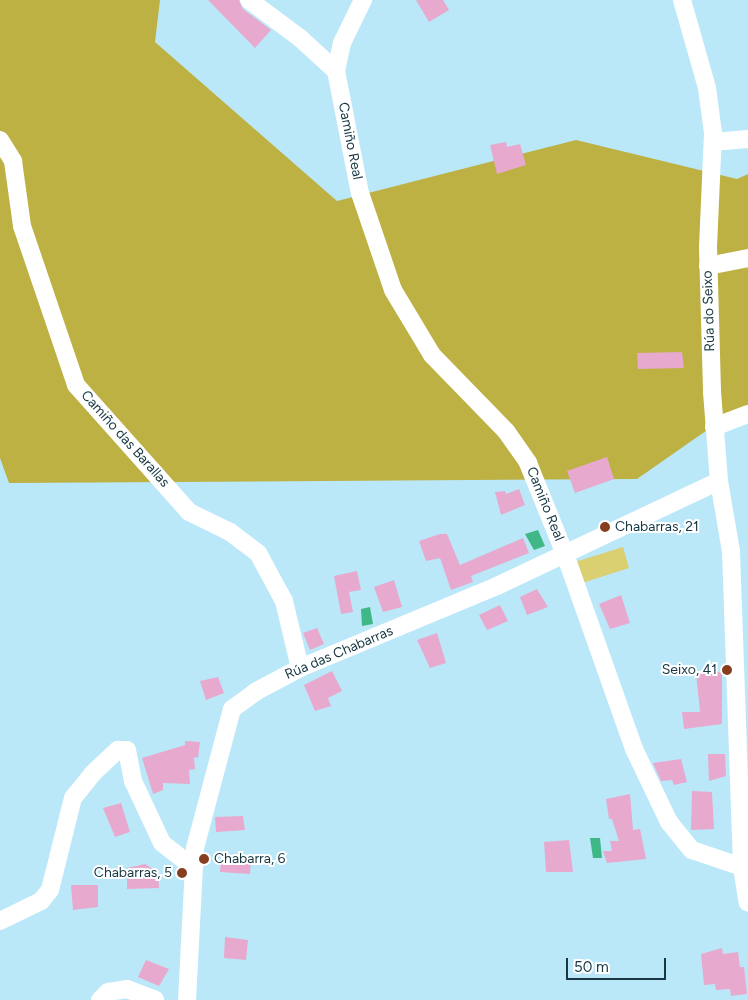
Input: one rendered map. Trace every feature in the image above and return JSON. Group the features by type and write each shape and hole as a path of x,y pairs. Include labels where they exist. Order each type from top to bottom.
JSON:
{"street":[{"path":"249,0 300,38 336,71"},
{"name":"Camiño Real","path":"363,0 342,43 336,71 360,193 393,290 432,355 506,432 528,463 565,554 634,749 669,822 692,850 742,867"},
{"name":"Rúa do Seixo","path":"682,0 707,88 713,142 708,266 714,427 719,480 741,626 742,867 748,903"},
{"path":"713,142 748,139"},
{"name":"Camiño das Barallas","path":"0,140 13,161 22,226 76,385 188,512 230,532 258,553 284,601 300,668"},
{"path":"708,266 748,258"},
{"path":"714,427 748,414"},
{"name":"Rúa das Chabarras","path":"187,1000 190,972 194,848 232,709 254,692 300,668 565,554 719,480"},
{"path":"0,922 41,901 50,890 74,798 93,773 118,750 127,750 133,781 162,842 192,867"},
{"path":"100,1000 108,992 126,989 155,1000"}],"shaded area":[{"path":"0,0 160,0 155,42 337,201 576,140 737,179 748,174 748,412 723,419 637,479 9,483 0,458"},
{"path":"538,530 545,546 534,550 525,534"},
{"path":"623,547 629,568 582,583 575,562"},
{"path":"370,607 373,624 362,626 361,609"},
{"path":"590,838 600,838 602,858 593,858"}],"building":[{"path":"208,0 239,0 243,9 271,30 255,48"},
{"path":"416,0 443,0 449,10 429,22"},
{"path":"506,142 507,147 520,144 526,165 497,174 490,145"},
{"path":"682,352 684,368 638,369 637,353"},
{"path":"607,457 614,479 575,493 567,471"},
{"path":"519,489 525,505 501,515 495,492 505,491 506,494"},
{"path":"440,534 447,534 460,565 523,538 529,553 471,576 473,582 451,590 440,558 426,561 419,541"},
{"path":"357,571 361,590 349,592 353,612 341,614 334,576"},
{"path":"394,580 402,607 383,612 374,587"},
{"path":"537,589 548,607 527,615 520,597"},
{"path":"621,595 630,623 610,629 599,604"},
{"path":"500,605 508,621 487,630 479,615"},
{"path":"317,628 324,644 310,650 303,633"},
{"path":"437,633 446,663 430,668 417,640"},
{"path":"332,671 342,691 328,698 331,706 315,711 304,685"},
{"path":"722,672 722,724 684,729 682,712 700,712 696,673"},
{"path":"218,677 224,693 206,700 200,681"},
{"path":"185,741 200,742 198,758 194,757 195,769 189,770 190,784 163,783 163,790 153,794 142,758 185,745"},
{"path":"708,754 725,754 726,776 709,781"},
{"path":"681,759 687,782 674,785 672,780 661,781 653,763"},
{"path":"692,791 712,792 714,829 691,830"},
{"path":"630,794 633,830 640,829 646,859 607,863 603,851 612,851 610,841 619,841 612,819 609,819 606,799"},
{"path":"121,803 130,832 115,837 103,808"},
{"path":"243,816 245,830 216,832 215,817"},
{"path":"569,840 573,872 546,872 544,842"},
{"path":"221,858 251,858 250,874 220,872"},
{"path":"145,864 158,872 159,888 127,889 127,868"},
{"path":"71,885 98,885 98,907 73,910"},
{"path":"225,937 248,940 246,960 224,958"},
{"path":"722,948 723,954 738,952 740,967 744,967 747,994 731,996 730,989 716,990 715,984 704,985 701,954"},
{"path":"146,960 169,969 159,986 138,977"}],"place":[{"name":"Chabarras, 21","path":"605,527"},
{"name":"Seixo, 41","path":"727,670"},
{"name":"Chabarra, 6","path":"204,859"},
{"name":"Chabarras, 5","path":"182,873"}]}
